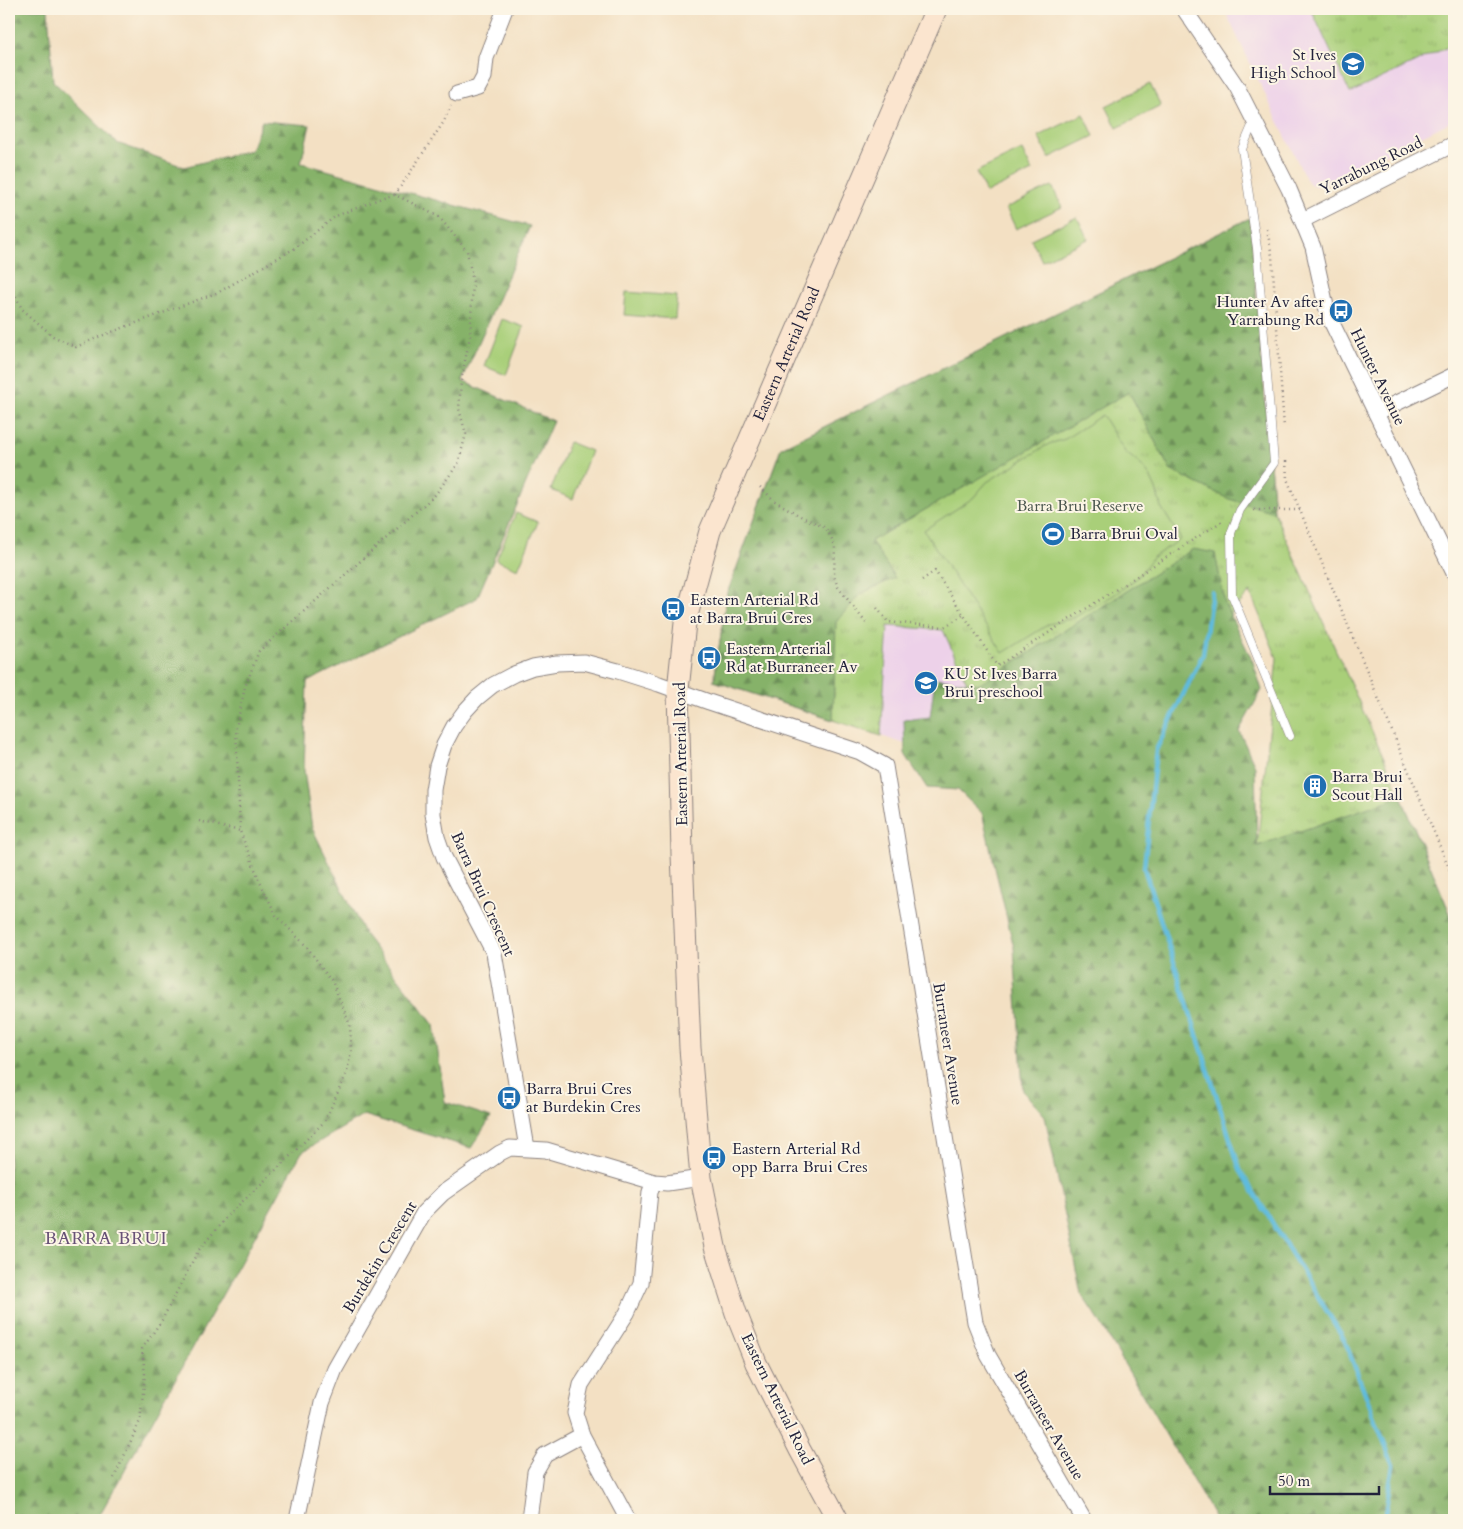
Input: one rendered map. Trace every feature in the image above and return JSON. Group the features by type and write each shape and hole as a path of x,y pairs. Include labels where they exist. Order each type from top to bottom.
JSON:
{"main road":[{"name":"Eastern Arterial Road","path":"838,1520 756,1363 736,1313 715,1247 701,1178 690,1048 678,690 685,623 710,531 936,9"}],"street":[{"path":"457,94 478,88 484,77 486,58 505,9"},
{"name":"Hunter Avenue","path":"1184,9 1237,87 1289,188 1313,247 1328,316 1454,573"},
{"name":"Yarrabung Road","path":"1303,220 1454,144"},
{"path":"1376,413 1454,375"},
{"name":"Barra Brui Crescent","path":"527,1148 494,953 444,857 438,837 433,814 433,790 437,766 444,745 454,726 477,698 493,685 514,674 533,668 557,663 584,662 618,670 678,690"},
{"name":"Burraneer Avenue","path":"678,690 708,702 860,752 886,766 975,1322 988,1354 1084,1520"},
{"name":"Burdekin Crescent","path":"297,1520 300,1514 322,1403 334,1369 424,1212 443,1193 510,1148 546,1150 654,1182 667,1183 701,1178"},
{"path":"628,1520 582,1435 575,1413 581,1386 627,1313 641,1283 650,1192 654,1182"},
{"path":"529,1520 535,1472 545,1455 582,1435"}],"lane":[{"path":"1254,121 1242,149 1256,248 1274,463 1240,510 1231,533 1232,595 1290,736"}],"path":[{"path":"395,195 443,123 457,94"},
{"path":"9,283 22,309 53,336 76,347 219,292 295,248 336,216 384,197 395,195 439,217 467,251 472,282 470,336 461,381 460,409 466,434 458,464 435,496 259,652 245,687 236,728 240,831 260,882 276,915 306,947 332,981 350,1025 351,1051 346,1072 325,1120 229,1214 198,1251 162,1320 142,1349 144,1374 140,1421 114,1478"},
{"path":"1266,227 1272,256 1284,431"},
{"path":"1286,460 1287,479 1454,880"},
{"path":"760,488 775,501 802,517 826,528 835,545 834,576 838,587 866,623"},
{"path":"922,580 935,571 997,666 1240,510 1300,510"},
{"path":"878,608 888,622 944,627 963,615"},
{"path":"199,821 240,831"}],"shaded area":[{"name":"St Ives High School","path":"1224,9 1454,9 1454,120 1323,185 1315,186 1310,184"},
{"name":"KU St Ives Barra Brui preschool","path":"888,626 944,629 1004,764 969,765 881,736"}],"green space":[{"path":"9,9 48,9 53,81 117,143 184,167 251,150 262,121 310,125 301,163 530,226 462,381 553,421 477,598 307,682 304,770 312,828 365,935 434,1025 445,1102 491,1117 471,1148 364,1115 302,1152 98,1520 9,1520"},
{"path":"1311,9 1454,9 1454,44 1350,93"},
{"path":"1150,84 1161,106 1117,128 1106,106"},
{"path":"1084,114 1094,136 1049,158 1038,136"},
{"path":"1022,150 1032,171 986,193 976,172"},
{"path":"1052,186 1062,207 1016,229 1006,208"},
{"path":"1077,217 1088,239 1042,261 1031,239"},
{"name":"Barra Brui Reserve","path":"1250,218 1274,512 1401,796 1454,923 1257,846 1277,658 1250,592 1157,697 1004,764 943,630 888,626 881,736 714,681 727,594 781,448"},
{"path":"1250,218 1274,512 1229,499 1170,470 1129,392 871,541 895,578 860,594 836,622 833,720 714,681 727,594 781,448"},
{"path":"626,292 677,296 675,319 624,315"},
{"path":"502,319 524,327 506,375 484,366"},
{"name":"Barra Brui Oval","path":"1102,415 1125,452 1142,466 1150,476 1161,507 1181,539 1153,557 1137,578 1114,595 1075,617 1049,624 1003,653 924,530 973,498 987,482 1049,444 1065,439"},
{"path":"569,442 591,451 573,499 551,490"},
{"path":"516,513 538,522 518,569 496,560"},
{"path":"1193,549 1215,553 1225,604 1253,662 1262,690 1239,731 1255,766 1257,846 1401,796 1454,923 1454,1520 1216,1520 1098,1319 1081,1294 1045,1116 1023,1091 1014,948 982,813 958,790 927,788 905,754 904,720 930,717 935,678 980,684"}],"waterway":[{"path":"1212,592 1203,654 1156,750 1144,868 1240,1170 1344,1339 1393,1465 1384,1520"}],"place":[{"name":"St Ives High School","path":"1353,64"},
{"name":"Hunter Av after Yarrabung Rd","path":"1341,311"},
{"name":"Barra Brui Oval","path":"1053,534"},
{"name":"Eastern Arterial Rd at Barra Brui Cres","path":"673,609"},
{"name":"Eastern Arterial Rd at Burraneer Av","path":"709,658"},
{"name":"KU St Ives Barra Brui preschool","path":"926,683"},
{"name":"Barra Brui Scout Hall","path":"1315,786"},
{"name":"Barra Brui Cres at Burdekin Cres","path":"509,1098"},
{"name":"Eastern Arterial Rd opp Barra Brui Cres","path":"714,1158"}],"district":[{"name":"BARRA BRUI","path":"106,1238"}]}
